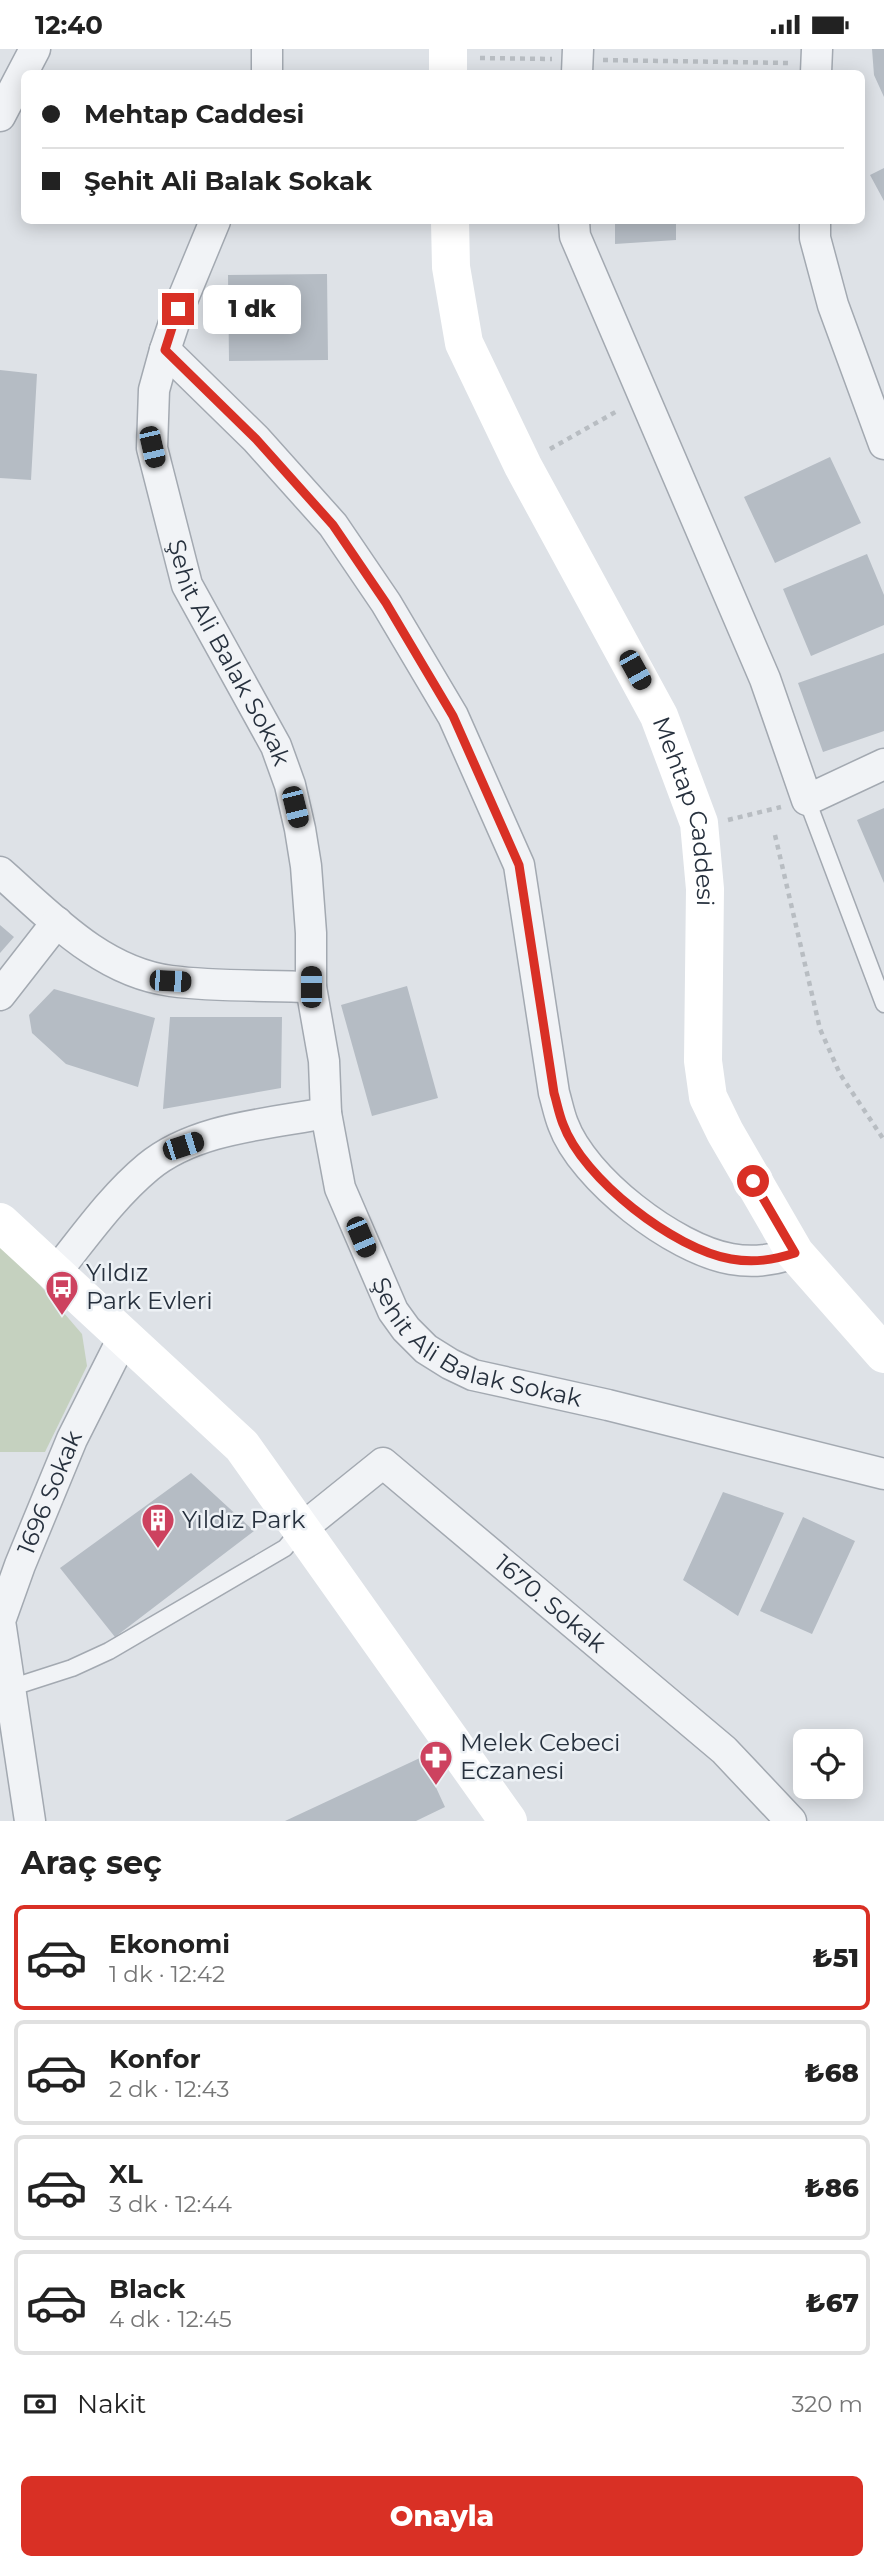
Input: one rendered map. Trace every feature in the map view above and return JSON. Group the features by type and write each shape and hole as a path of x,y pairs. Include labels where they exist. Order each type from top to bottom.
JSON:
{"main road":[{"name":"Mehtap Caddesi","path":"450,224 451,267 464,344 523,465 659,716 699,823 705,889 703,1061 708,1097 795,1253 884,1354"},
{"path":"0,1222 242,1446 508,1821"}],"street":[{"path":"24,70 35,49"},
{"path":"267,49 267,70"},
{"path":"0,116 21,76"},
{"name":"Şehit Ali Balak Sokak","path":"214,224 178,309 165,350 154,390 152,447 187,585 276,745 290,785 306,866 312,933 311,987 324,1061 326,1113 340,1188 393,1311 426,1349 473,1375 608,1405 884,1474"},
{"path":"574,224 575,236 765,679 807,800 884,764"},
{"path":"816,224 815,239 833,305 884,444"},
{"path":"165,350 256,439 333,525 386,603 453,716 519,865 554,1093 563,1125 578,1152 612,1192 639,1213 707,1253 750,1262 773,1260 795,1253"},
{"path":"0,872 78,940 102,955 146,975 170,981 311,987"},
{"path":"0,995 57,922"},
{"path":"56,1272 117,1196 149,1165 183,1146 223,1132 326,1113"},
{"name":"1696 Sokak","path":"23,1819 10,1688 0,1621 72,1439 123,1338"},
{"name":"1670. Sokak","path":"301,1529 383,1464 724,1750 791,1821"}],"lane":[{"path":"807,800 884,1005"},
{"path":"10,1688 72,1668 109,1651 285,1548 301,1529"}],"path":[{"path":"448,60 816,62"},
{"path":"523,465 645,395"},
{"path":"699,823 737,819 807,800"},
{"path":"775,835 820,1029 840,1074 884,1140"}],"green space":[{"path":"0,1245 20,1262 82,1334 87,1366 45,1452 0,1452"}],"building":[{"path":"872,49 884,49 884,97 874,75"},
{"path":"884,168 884,201 870,175"},
{"path":"615,224 676,224 676,240 615,244"},
{"path":"327,274 328,360 229,361 228,275"},
{"path":"0,370 37,374 31,480 0,478"},
{"path":"830,457 861,523 775,563 744,497"},
{"path":"867,554 884,595 884,625 811,656 783,589"},
{"path":"884,653 884,731 823,752 798,683"},
{"path":"884,808 884,883 857,820"},
{"path":"0,925 14,937 0,953"},
{"path":"407,986 438,1098 372,1116 341,1005"},
{"path":"54,989 155,1018 138,1087 66,1064 32,1033 29,1015"},
{"path":"170,1017 282,1017 281,1088 163,1109"},
{"name":"Yıldız Park","path":"191,1473 254,1531 115,1637 60,1568"},
{"path":"723,1492 784,1513 738,1616 683,1580"},
{"path":"803,1517 855,1541 812,1634 760,1611"},
{"path":"422,1757 445,1807 416,1821 285,1821"}],"place":[{"name":"Yıldız Park Evleri","path":"62,1317"},
{"name":"Yıldız Park","path":"158,1550"},
{"name":"Melek Cebeci Eczanesi","path":"436,1787"}],"route":[{"path":"178,309 165,350 256,439 333,525 386,603 453,716 519,865 554,1093 563,1125 578,1152 612,1192 639,1213 707,1253 750,1262 773,1260 795,1253 753,1181"}]}
